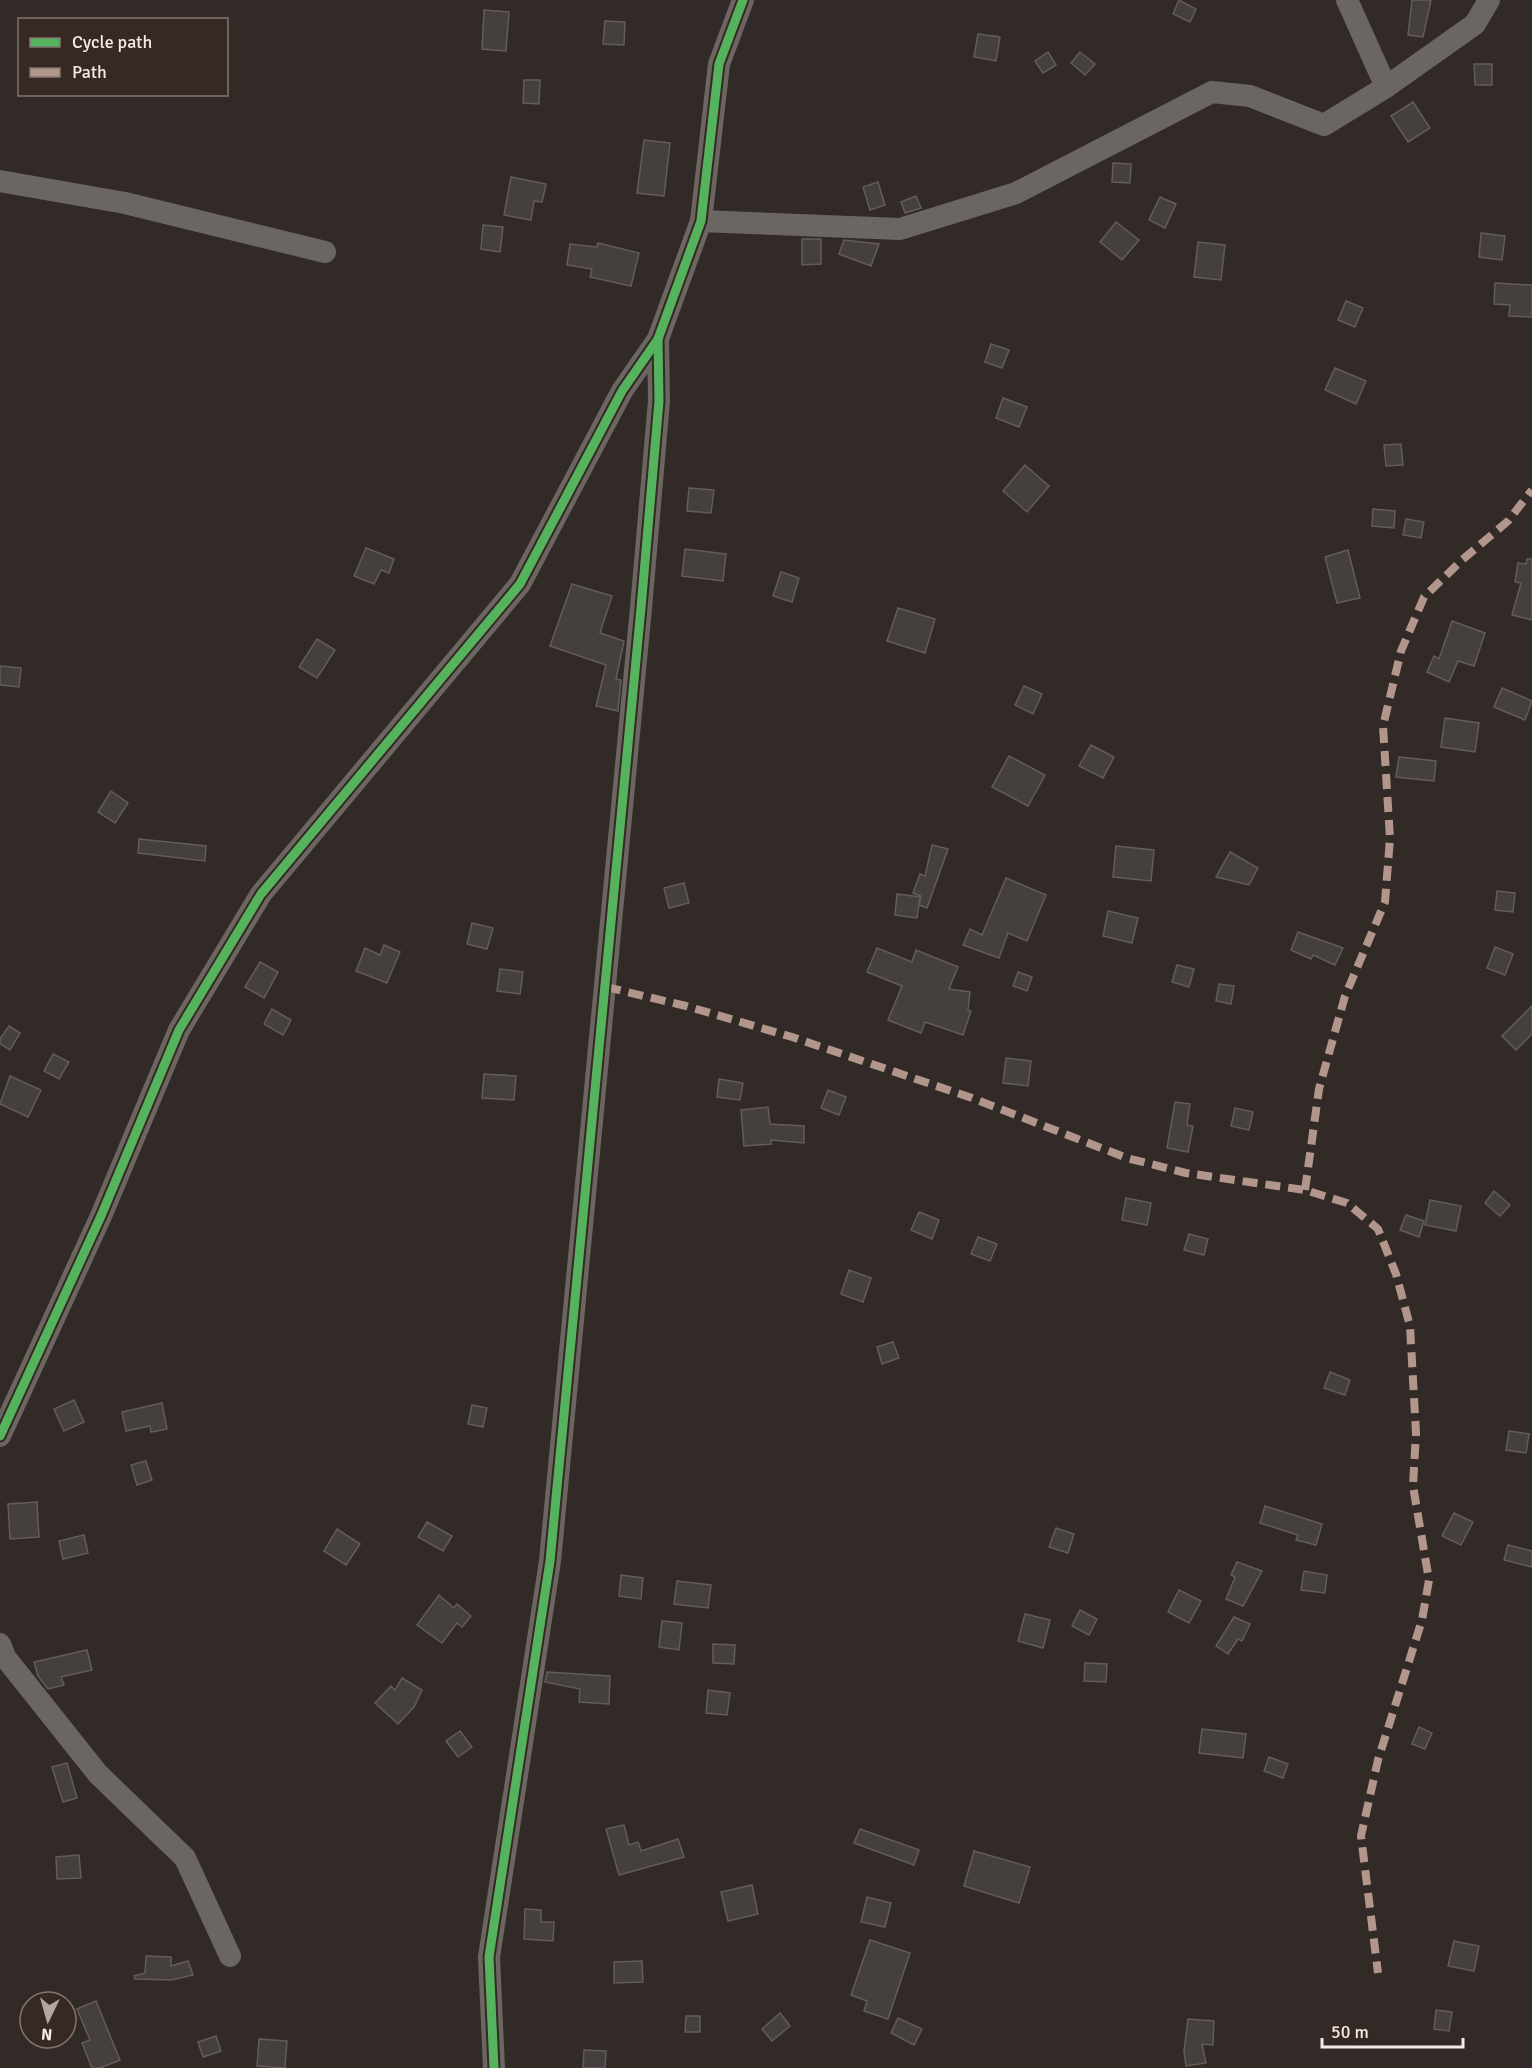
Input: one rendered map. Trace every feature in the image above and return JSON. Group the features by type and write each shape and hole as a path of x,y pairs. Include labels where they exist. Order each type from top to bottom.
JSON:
{"street":[{"path":"0,1436 101,1216 185,1020 261,894 520,584 622,391 658,339 701,221 719,64 743,0"},
{"path":"1347,0 1386,87"},
{"path":"701,221 900,229 1016,193 1212,92 1250,96 1324,125 1386,87 1475,24 1489,0"},
{"path":"0,181 125,203 325,252"},
{"path":"494,2068 489,1957 511,1800 550,1561 642,596 659,401 658,339"},
{"path":"0,1644 5,1657 98,1774 184,1858 230,1956"}],"building":[{"path":"1179,0 1196,9 1190,22 1173,14"},
{"path":"1412,0 1431,0 1423,37 1408,35"},
{"path":"484,10 509,12 506,51 482,49"},
{"path":"605,21 625,22 624,45 603,44"},
{"path":"978,34 1000,37 996,61 974,57"},
{"path":"1048,52 1056,65 1043,73 1035,61"},
{"path":"1080,52 1095,64 1085,75 1071,63"},
{"path":"1474,64 1492,64 1492,85 1475,85"},
{"path":"524,80 540,80 539,104 523,103"},
{"path":"1413,102 1430,128 1408,142 1391,116"},
{"path":"644,140 670,143 664,196 637,193"},
{"path":"1113,163 1131,164 1130,183 1112,182"},
{"path":"511,177 546,184 542,202 534,201 531,220 504,215"},
{"path":"878,182 885,205 870,210 863,187"},
{"path":"916,196 921,208 905,213 901,202"},
{"path":"1160,197 1176,204 1165,228 1149,220"},
{"path":"1116,222 1139,240 1122,260 1100,242"},
{"path":"483,225 503,227 500,252 481,249"},
{"path":"1481,233 1505,236 1502,260 1479,257"},
{"path":"802,239 821,239 821,264 802,265"},
{"path":"844,240 879,244 871,266 839,254"},
{"path":"1198,242 1225,245 1221,280 1194,277"},
{"path":"598,243 639,253 631,286 590,277 592,269 567,265 570,244 597,247"},
{"path":"1495,283 1532,285 1532,317 1509,316 1510,305 1494,304"},
{"path":"1346,301 1363,308 1355,327 1338,320"},
{"path":"991,344 1009,350 1002,368 985,362"},
{"path":"1335,368 1366,381 1356,404 1325,390"},
{"path":"1003,398 1027,407 1019,427 996,418"},
{"path":"1401,444 1403,465 1386,466 1384,445"},
{"path":"1025,465 1049,486 1027,512 1003,491"},
{"path":"689,488 714,490 711,513 687,511"},
{"path":"1373,509 1395,511 1394,528 1372,526"},
{"path":"1406,519 1424,522 1421,538 1403,535"},
{"path":"366,548 394,559 389,573 381,570 374,584 354,576"},
{"path":"685,549 726,554 723,581 682,576"},
{"path":"1348,550 1360,598 1337,603 1325,557"},
{"path":"1527,559 1532,559 1532,620 1512,615 1521,583 1515,582 1518,563 1526,564"},
{"path":"781,572 799,578 792,602 773,596"},
{"path":"572,584 612,596 600,633 624,641 616,679 621,680 618,711 596,706 606,665 550,646"},
{"path":"898,608 935,619 925,653 887,641"},
{"path":"1452,621 1485,633 1474,666 1458,661 1449,682 1427,672 1434,656 1439,659"},
{"path":"317,639 335,650 317,678 299,667"},
{"path":"0,666 21,668 19,687 0,685"},
{"path":"1024,686 1042,694 1033,714 1015,705"},
{"path":"1502,688 1532,701 1525,720 1494,707"},
{"path":"1445,718 1479,723 1475,752 1441,747"},
{"path":"1091,745 1114,757 1103,778 1079,766"},
{"path":"1009,756 1045,775 1028,806 992,787"},
{"path":"1399,757 1436,761 1434,781 1396,777"},
{"path":"111,791 128,803 115,823 98,812"},
{"path":"139,839 206,846 205,861 138,853"},
{"path":"932,845 948,849 927,908 919,905 921,896 913,893 920,874 925,876"},
{"path":"1116,846 1154,850 1151,881 1113,877"},
{"path":"1230,852 1258,868 1249,885 1216,877"},
{"path":"1006,878 1046,895 1027,941 1008,933 999,958 963,945 970,929 982,935"},
{"path":"684,883 689,903 669,908 664,888"},
{"path":"1497,891 1515,893 1513,912 1495,910"},
{"path":"897,894 920,897 917,918 895,915"},
{"path":"1108,911 1138,918 1132,943 1103,936"},
{"path":"472,923 493,928 487,949 467,944"},
{"path":"1298,932 1343,948 1335,965 1313,955 1311,959 1291,950"},
{"path":"384,945 400,952 387,983 356,971 365,948 380,955"},
{"path":"1495,947 1513,954 1505,975 1487,968"},
{"path":"877,948 912,962 916,950 958,967 949,989 970,992 968,1010 971,1011 963,1035 925,1022 921,1033 888,1020 902,986 867,972"},
{"path":"260,962 278,972 264,998 245,987"},
{"path":"1177,965 1194,969 1189,987 1172,982"},
{"path":"500,969 523,972 520,994 497,991"},
{"path":"1018,972 1032,977 1027,991 1013,986"},
{"path":"1219,984 1234,986 1231,1004 1216,1001"},
{"path":"1532,1006 1532,1034 1516,1050 1502,1036"},
{"path":"272,1009 291,1020 283,1035 264,1024"},
{"path":"9,1026 20,1033 10,1050 0,1044 0,1039"},
{"path":"53,1054 69,1062 59,1079 44,1071"},
{"path":"1006,1058 1031,1061 1028,1086 1003,1083"},
{"path":"484,1074 516,1076 514,1100 482,1098"},
{"path":"10,1076 41,1090 28,1117 0,1104"},
{"path":"719,1079 743,1083 740,1100 717,1097"},
{"path":"828,1090 846,1097 839,1115 821,1108"},
{"path":"1175,1102 1190,1104 1187,1125 1193,1126 1188,1152 1167,1148"},
{"path":"768,1107 770,1124 804,1126 804,1143 771,1140 771,1144 744,1146 741,1110"},
{"path":"1235,1108 1253,1112 1249,1130 1231,1126"},
{"path":"1494,1191 1510,1205 1500,1216 1485,1203"},
{"path":"1126,1198 1151,1203 1147,1225 1122,1220"},
{"path":"1430,1200 1461,1206 1456,1231 1425,1225"},
{"path":"919,1212 939,1220 932,1239 911,1230"},
{"path":"1406,1215 1424,1221 1419,1237 1400,1230"},
{"path":"1189,1234 1208,1239 1204,1255 1184,1250"},
{"path":"978,1237 997,1244 990,1261 971,1254"},
{"path":"849,1270 871,1278 863,1302 841,1294"},
{"path":"893,1342 899,1358 882,1364 877,1347"},
{"path":"1330,1372 1350,1380 1345,1395 1324,1388"},
{"path":"74,1400 84,1422 64,1431 54,1409"},
{"path":"162,1403 167,1429 151,1432 150,1426 126,1431 122,1412"},
{"path":"472,1405 487,1408 483,1427 468,1424"},
{"path":"1509,1431 1529,1434 1526,1453 1506,1450"},
{"path":"146,1461 152,1480 137,1485 131,1465"},
{"path":"37,1502 39,1537 10,1539 8,1504"},
{"path":"1265,1506 1322,1524 1316,1545 1296,1540 1298,1535 1260,1523"},
{"path":"1454,1513 1473,1522 1461,1545 1442,1536"},
{"path":"427,1522 452,1536 443,1551 418,1537"},
{"path":"1056,1528 1074,1534 1068,1553 1049,1547"},
{"path":"337,1529 360,1544 346,1565 324,1551"},
{"path":"84,1535 88,1553 63,1559 59,1541"},
{"path":"1508,1545 1532,1551 1532,1567 1504,1560"},
{"path":"1237,1562 1262,1571 1243,1606 1226,1599 1235,1577 1231,1575"},
{"path":"1304,1571 1327,1575 1325,1593 1301,1590"},
{"path":"621,1575 643,1578 641,1599 619,1596"},
{"path":"677,1581 711,1585 708,1608 674,1604"},
{"path":"1179,1590 1201,1601 1189,1623 1168,1612"},
{"path":"439,1595 454,1608 457,1604 471,1616 462,1627 457,1623 442,1643 417,1625"},
{"path":"1080,1610 1097,1619 1089,1635 1072,1626"},
{"path":"1025,1614 1050,1620 1043,1648 1018,1641"},
{"path":"1234,1617 1250,1624 1242,1641 1238,1639 1228,1654 1216,1646"},
{"path":"662,1621 682,1623 679,1650 659,1647"},
{"path":"713,1644 735,1645 734,1664 713,1663"},
{"path":"87,1650 92,1670 61,1677 64,1685 48,1689 38,1676 34,1662"},
{"path":"1085,1663 1107,1664 1106,1682 1084,1681"},
{"path":"547,1672 610,1676 609,1704 579,1702 580,1689 545,1682"},
{"path":"402,1678 422,1690 414,1707 398,1724 375,1703 391,1686 395,1690"},
{"path":"708,1690 730,1693 727,1715 706,1713"},
{"path":"1419,1727 1432,1733 1425,1749 1412,1744"},
{"path":"1202,1729 1246,1734 1243,1758 1199,1753"},
{"path":"460,1731 472,1747 458,1757 446,1741"},
{"path":"1269,1757 1288,1764 1283,1778 1264,1771"},
{"path":"67,1763 77,1798 63,1802 52,1767"},
{"path":"624,1825 629,1845 638,1842 641,1851 678,1839 684,1857 619,1875 606,1829"},
{"path":"860,1829 919,1850 914,1865 854,1843"},
{"path":"974,1851 1030,1867 1019,1903 964,1886"},
{"path":"79,1855 81,1878 57,1879 56,1857"},
{"path":"752,1885 758,1914 728,1921 721,1892"},
{"path":"867,1897 891,1903 885,1927 861,1922"},
{"path":"525,1909 541,1910 541,1922 554,1922 553,1941 524,1939"},
{"path":"870,1940 910,1953 888,2019 864,2011 867,2001 851,1995"},
{"path":"1454,1941 1479,1946 1474,1971 1448,1966"},
{"path":"146,1956 171,1957 171,1966 188,1961 193,1975 172,1980 135,1979 134,1976 145,1973"},
{"path":"642,1961 643,1982 614,1983 614,1962"},
{"path":"96,2001 120,2060 100,2068 92,2068 82,2043 90,2040 78,2009"},
{"path":"1436,2010 1452,2012 1449,2031 1434,2029"},
{"path":"780,2013 790,2026 772,2041 762,2029"},
{"path":"686,2016 700,2016 700,2032 685,2032"},
{"path":"898,2018 922,2029 914,2045 891,2033"},
{"path":"1188,2019 1214,2021 1213,2045 1202,2044 1206,2063 1186,2066 1184,2051"},
{"path":"216,2036 221,2051 203,2057 198,2042"},
{"path":"259,2039 287,2041 285,2068 257,2066"},
{"path":"584,2050 606,2051 605,2068 583,2068"}],"marked path":[{"path":"1305,1190 1319,1089 1345,996 1385,902 1390,838 1383,726 1401,651 1424,597 1462,560 1508,521 1532,490"},
{"path":"606,987 686,1006 792,1037 972,1098 1127,1158 1186,1173 1305,1190 1347,1203 1378,1229 1396,1274 1410,1326 1416,1433 1413,1486 1429,1580 1422,1620 1378,1760 1361,1836 1378,1973"}],"cycle path":[{"path":"0,1436 101,1216 179,1030 261,894 520,584 622,391 658,339 701,221 719,64 743,0"},
{"path":"494,2068 489,1957 550,1561 641,608 659,401 658,339"}]}
